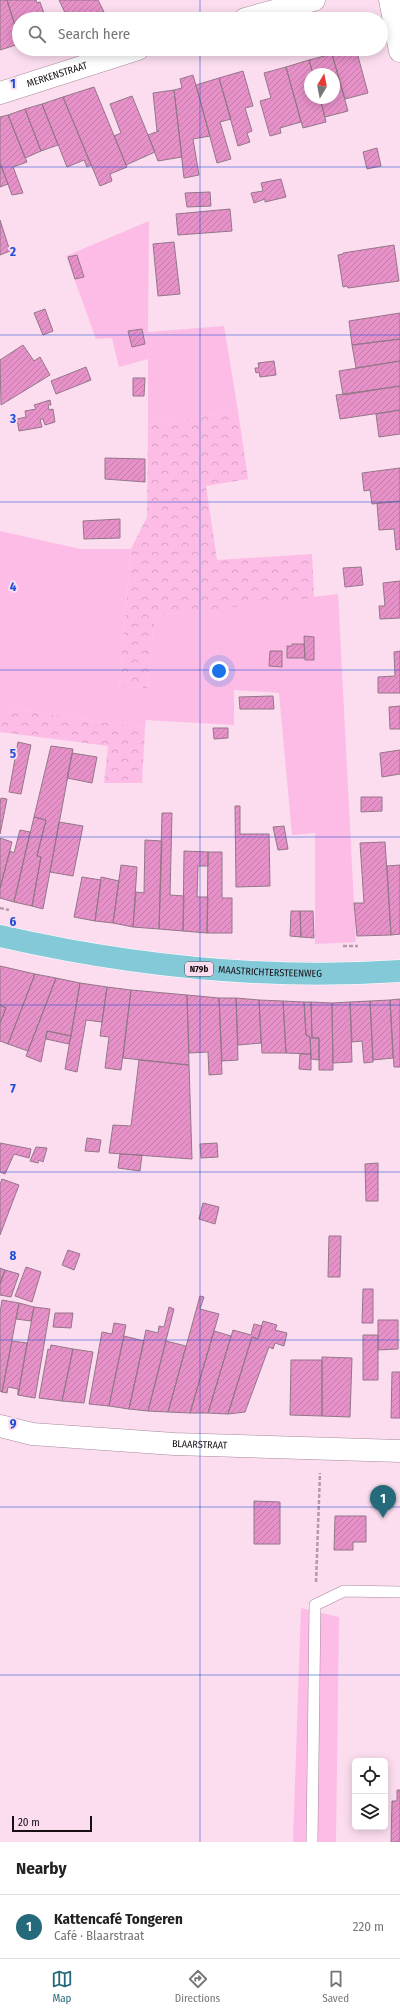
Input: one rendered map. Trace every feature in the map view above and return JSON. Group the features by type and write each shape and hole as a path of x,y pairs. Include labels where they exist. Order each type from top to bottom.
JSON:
{"main road":[{"name":"MAASTRICHTERSTEENWEG","path":"0,936 87,954 185,968 291,973 400,971"}],"street":[{"path":"270,12 314,0"},
{"path":"390,0 400,51"},
{"name":"MERKENSTRAAT","path":"0,93 116,56"},
{"name":"BLAARSTRAAT","path":"0,1426 32,1434 174,1444 321,1450 400,1451"}],"lane":[{"path":"312,1842 315,1605 344,1591 400,1592"}],"path":[{"path":"0,908 14,912"},
{"path":"336,946 366,946"},
{"path":"315,1605 321,1450"}],"green space":[{"path":"149,221 148,332 224,326 238,411 148,425 148,359 119,367 112,338 96,339 66,256"},
{"path":"238,411 248,479 206,486 217,560 312,554 314,598 155,616 147,688 119,687 131,549 147,517 148,425"},
{"path":"0,531 80,549 131,549 119,687 147,688 155,616 338,594 356,942 315,944 315,833 292,835 279,693 234,690 234,725 146,720 145,728 0,707"},
{"path":"0,707 145,728 142,783 104,783 108,746 0,732"},
{"path":"301,1608 339,1617 336,1842 293,1842"}],"building":[{"path":"0,0 7,0 12,16 12,46 0,50"},
{"path":"7,0 36,0 37,3 40,2 44,12 12,12 12,16"},
{"path":"59,0 98,0 104,12 65,12"},
{"path":"324,56 333,56 336,68 311,68 309,60"},
{"path":"333,56 358,56 368,93 345,99 340,82 340,68 336,68"},
{"path":"309,60 311,68 304,68 304,104 322,104 326,122 303,128 286,67"},
{"path":"286,67 301,122 280,128 281,133 270,136 260,101 271,98 264,73"},
{"path":"243,71 253,106 245,108 252,131 247,133 250,142 238,146 219,78"},
{"path":"193,75 210,136 193,139 199,175 184,178 174,90 182,88 180,79"},
{"path":"219,78 231,119 220,122 231,159 217,163 196,85"},
{"path":"340,82 348,111 325,117 322,104 340,104"},
{"path":"94,87 127,167 110,174 112,181 100,186 63,97"},
{"path":"174,90 182,157 158,161 148,135 159,131 157,131 153,93"},
{"path":"132,96 155,152 126,165 114,136 121,133 110,104"},
{"path":"63,97 91,165 87,167 84,160 67,167 42,104"},
{"path":"42,104 58,145 41,151 25,109"},
{"path":"25,109 41,151 25,158 8,115"},
{"path":"8,115 27,162 13,167 23,193 12,195 0,163 0,117"},
{"path":"377,148 381,166 367,169 363,152"},
{"path":"0,163 8,184 0,187"},
{"path":"281,179 286,197 265,202 265,199 254,203 251,193 263,191 261,183"},
{"path":"210,192 211,206 187,207 185,193"},
{"path":"230,209 232,231 178,235 176,214"},
{"path":"0,220 10,251 0,255"},
{"path":"174,242 180,294 158,296 153,244"},
{"path":"394,245 399,281 348,288 347,286 343,287 338,255"},
{"path":"77,255 84,277 75,279 68,257"},
{"path":"45,309 53,331 43,335 34,313"},
{"path":"400,313 400,339 352,345 349,321"},
{"path":"142,329 145,344 132,347 128,331"},
{"path":"400,339 400,361 356,368 352,345"},
{"path":"23,345 34,361 40,357 50,375 1,405 0,360"},
{"path":"274,361 276,375 260,377 259,372 256,373 255,368 259,368 258,363"},
{"path":"400,361 400,386 343,395 339,371"},
{"path":"86,367 91,380 56,394 51,381"},
{"path":"133,378 145,378 144,396 133,396"},
{"path":"400,386 400,410 340,419 336,395"},
{"path":"50,400 51,405 48,405 49,410 53,409 55,422 45,425 43,419 40,419 42,427 19,431 17,419 26,417 25,411 36,409 34,405"},
{"path":"400,410 400,434 379,437 376,414"},
{"path":"105,458 145,459 145,482 105,479"},
{"path":"400,468 400,501 372,504 370,490 364,491 362,473"},
{"path":"400,501 400,549 396,550 394,529 379,530 377,503"},
{"path":"120,519 120,538 84,539 83,521"},
{"path":"361,567 363,585 345,587 343,568"},
{"path":"400,581 400,618 380,619 379,606 385,606 383,583"},
{"path":"304,636 314,637 314,660 305,660"},
{"path":"292,644 304,644 305,658 287,658 287,646 292,646"},
{"path":"270,651 282,651 282,667 269,666"},
{"path":"400,651 400,693 378,693 378,677 395,676 394,652"},
{"path":"273,696 274,709 240,709 239,697"},
{"path":"400,706 400,729 390,729 389,707"},
{"path":"213,728 228,728 228,738 214,739"},
{"path":"18,742 31,745 21,794 9,792"},
{"path":"51,746 73,749 43,909 32,906 41,857 37,856 46,820 34,817"},
{"path":"400,750 400,774 382,777 380,753"},
{"path":"72,753 97,757 92,783 67,778"},
{"path":"361,797 382,797 382,811 361,812"},
{"path":"1,798 7,799 0,834 0,803"},
{"path":"235,806 240,806 240,834 269,834 270,886 236,887"},
{"path":"162,813 172,813 170,895 184,896 183,931 159,929"},
{"path":"34,817 46,820 37,856 41,857 32,906 14,902"},
{"path":"59,822 83,826 73,876 50,872"},
{"path":"284,826 288,849 278,850 273,827"},
{"path":"20,830 30,832 14,902 0,898 0,888 10,851 14,853"},
{"path":"0,838 12,842 0,888"},
{"path":"145,840 162,841 159,929 133,927 136,892 144,893"},
{"path":"385,842 391,935 357,936 354,903 364,903 360,843"},
{"path":"184,851 208,852 208,866 198,866 197,897 208,897 207,933 183,931"},
{"path":"208,852 222,852 222,898 232,898 232,933 207,933"},
{"path":"121,865 137,867 133,927 113,923"},
{"path":"400,865 400,934 391,935 387,866"},
{"path":"82,877 101,880 95,921 74,917"},
{"path":"101,877 119,881 113,923 95,921"},
{"path":"291,911 300,911 301,937 290,936"},
{"path":"300,911 313,911 314,938 301,937"},
{"path":"0,966 35,974 8,1044 0,1041 0,1023 6,1008 0,1005"},
{"path":"35,974 56,978 28,1051 8,1044"},
{"path":"56,978 80,983 71,1036 47,1031 41,1062 26,1056"},
{"path":"80,983 107,987 102,1022 86,1020 77,1072 65,1069"},
{"path":"107,987 131,990 121,1070 105,1068 109,1037 100,1036"},
{"path":"131,990 187,995 189,1065 123,1058"},
{"path":"187,995 219,998 222,1074 209,1075 208,1052 189,1053"},
{"path":"219,998 236,998 238,1060 222,1061"},
{"path":"236,998 259,1000 261,1043 238,1045"},
{"path":"400,999 400,1067 394,1067 390,1000"},
{"path":"259,1000 283,1001 286,1053 262,1053"},
{"path":"390,1000 393,1058 373,1060 370,1001"},
{"path":"283,1001 304,1002 306,1035 310,1037 311,1054 286,1053"},
{"path":"370,1001 373,1062 364,1063 362,1041 352,1042 350,1002"},
{"path":"304,1002 311,1002 312,1038 319,1038 319,1060 311,1059 310,1037 306,1035"},
{"path":"311,1002 332,1003 333,1070 319,1070 319,1038 312,1038"},
{"path":"350,1002 352,1062 333,1063 332,1003"},
{"path":"0,1005 6,1008 0,1023"},
{"path":"47,1031 71,1036 69,1044 46,1039"},
{"path":"300,1054 311,1054 311,1070 299,1069"},
{"path":"139,1060 189,1065 192,1159 109,1153 113,1125 131,1126"},
{"path":"87,1138 101,1140 99,1152 85,1151"},
{"path":"0,1143 31,1149 29,1158 14,1154 5,1174 0,1172"},
{"path":"217,1143 218,1157 201,1158 200,1144"},
{"path":"36,1147 47,1148 43,1162 39,1160 38,1163 30,1161"},
{"path":"120,1154 142,1155 140,1171 118,1168"},
{"path":"378,1163 378,1201 366,1201 365,1164"},
{"path":"2,1179 19,1185 0,1235 0,1184"},
{"path":"203,1203 219,1207 215,1224 199,1219"},
{"path":"329,1236 341,1236 340,1277 328,1277"},
{"path":"68,1250 80,1254 74,1270 62,1265"},
{"path":"26,1267 41,1272 32,1302 15,1296"},
{"path":"0,1268 5,1270 0,1284"},
{"path":"5,1270 19,1274 11,1297 0,1295 0,1284"},
{"path":"363,1289 373,1289 373,1323 362,1323"},
{"path":"200,1296 204,1297 200,1309 219,1314 190,1413 168,1412"},
{"path":"2,1300 19,1303 2,1392 0,1391 0,1313"},
{"path":"19,1303 34,1307 31,1321 16,1319"},
{"path":"34,1307 50,1309 35,1398 18,1395"},
{"path":"169,1307 174,1309 148,1411 129,1409 146,1330 158,1333 159,1326 164,1327"},
{"path":"55,1313 73,1313 71,1328 53,1327"},
{"path":"378,1320 398,1320 398,1349 378,1350"},
{"path":"263,1321 277,1325 275,1330 287,1333 284,1346 275,1343 273,1349 269,1347 245,1412 228,1414 252,1337 258,1339"},
{"path":"114,1323 126,1325 109,1406 89,1404 102,1332 112,1334"},
{"path":"254,1324 262,1326 258,1339 252,1337 228,1414 208,1413 233,1330 251,1335"},
{"path":"214,1331 231,1336 208,1413 190,1413"},
{"path":"363,1335 378,1335 378,1380 363,1380"},
{"path":"124,1336 144,1341 129,1409 109,1406"},
{"path":"12,1341 27,1343 18,1395 18,1389 8,1387 7,1393 2,1392"},
{"path":"166,1341 186,1346 168,1412 148,1411"},
{"path":"51,1345 73,1349 62,1401 39,1398 48,1349 50,1350"},
{"path":"73,1349 93,1352 84,1403 62,1401"},
{"path":"322,1357 352,1358 350,1417 322,1416"},
{"path":"291,1360 322,1360 322,1416 290,1415"},
{"path":"392,1372 400,1372 400,1418 391,1418"},
{"path":"254,1501 280,1502 280,1544 254,1544"},
{"path":"335,1516 366,1516 366,1542 353,1542 353,1550 334,1550"},
{"path":"397,1790 400,1790 400,1842 391,1842 392,1801 397,1801"}],"place":[{"name":"Kattencafé Tongeren","path":"383,1518"}]}
